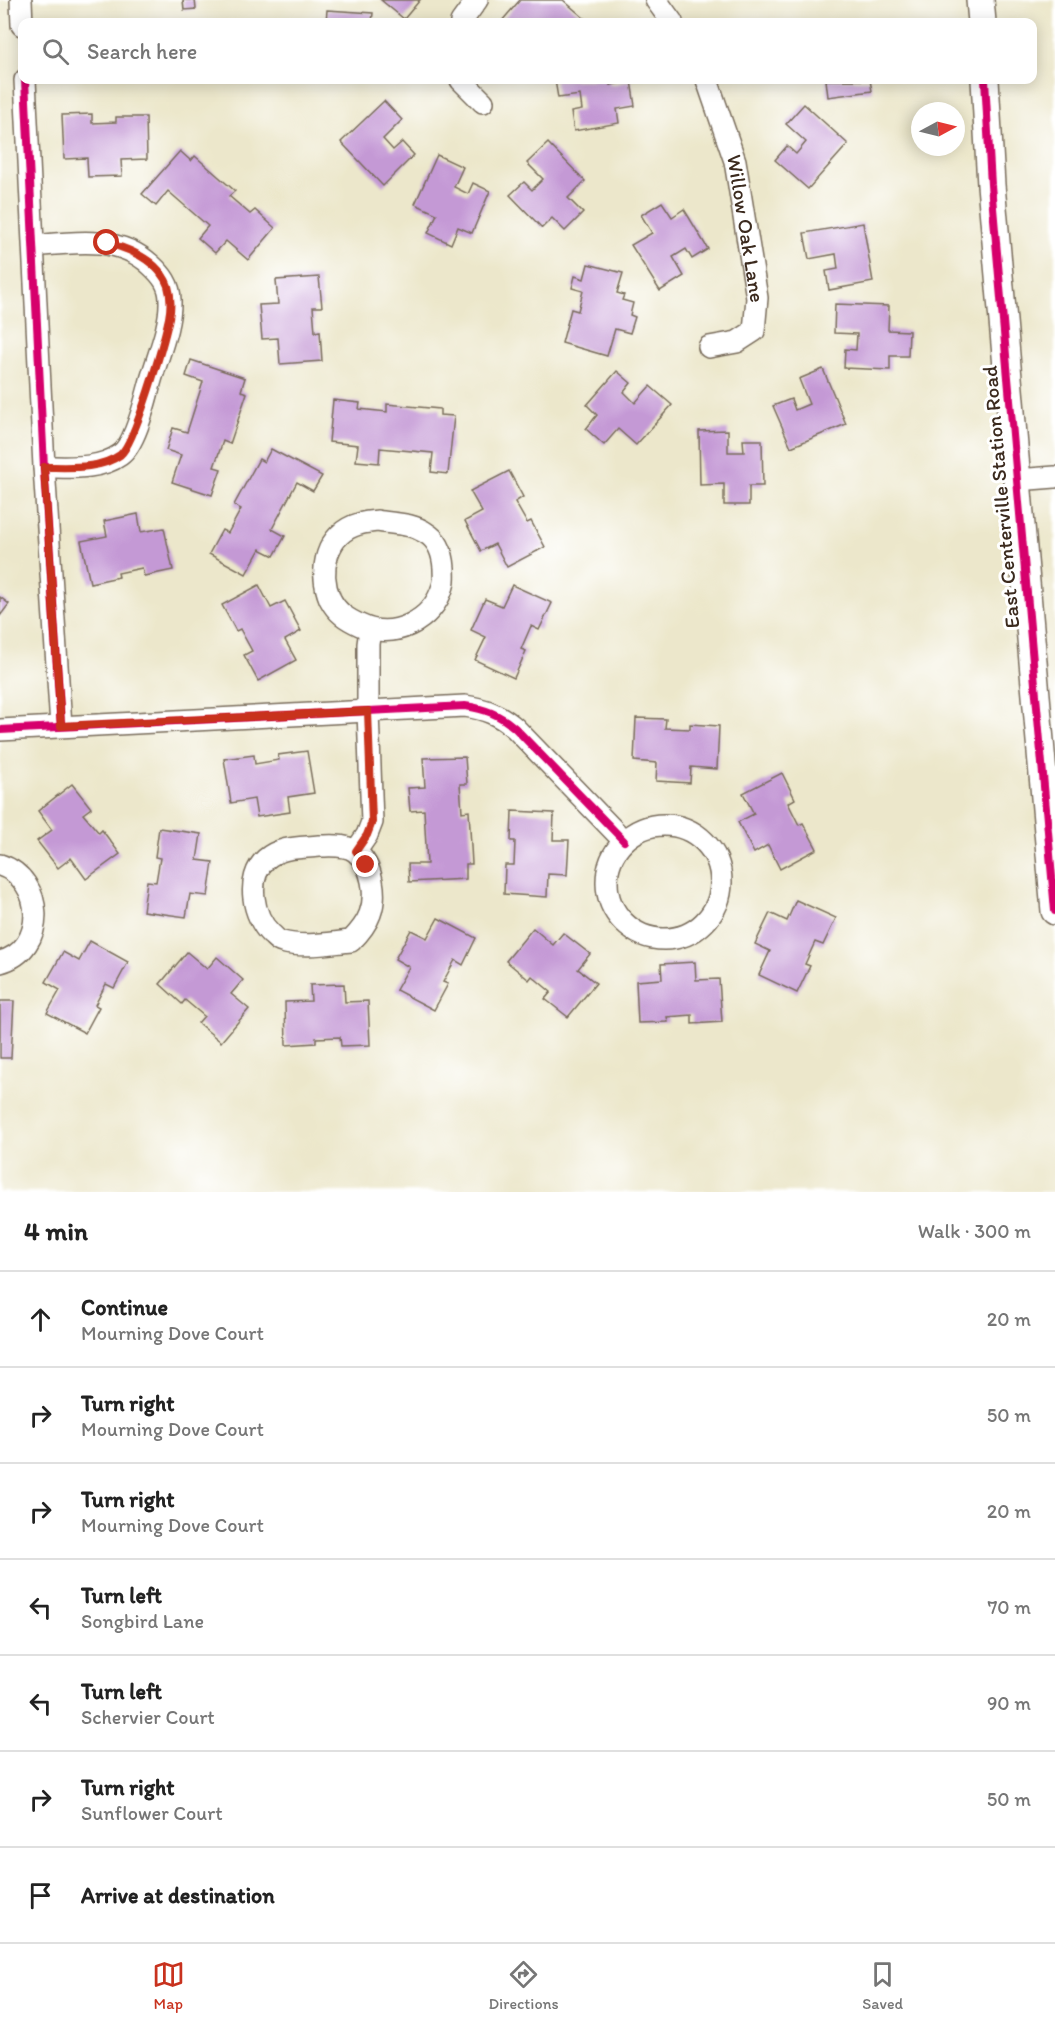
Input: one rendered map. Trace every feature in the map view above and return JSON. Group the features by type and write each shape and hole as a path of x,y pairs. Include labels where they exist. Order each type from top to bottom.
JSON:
{"street":[{"path":"21,0 22,18"},
{"path":"464,18 477,0"},
{"path":"656,0 669,18"},
{"path":"980,0 982,18"},
{"path":"25,84 44,467 61,726"},
{"path":"465,84 483,102"},
{"name":"Willow Oak Lane","path":"709,347 737,342 754,331 756,298 735,161 712,84"},
{"name":"East Centerville Station Road","path":"985,84 991,185 1055,911"},
{"path":"34,246 82,241 107,243 126,248 142,256 160,273 167,285 170,299 169,316 147,395 130,444 121,455 103,463 79,467 44,467"},
{"path":"1017,480 1055,477"},
{"path":"377,521 412,526 427,533 438,544 444,561 444,584 439,598 428,614 416,623 398,630 370,630 343,617 332,602 325,585 324,568 327,552 349,528 360,524 377,521"},
{"path":"356,851 367,835 372,822 368,711 370,630"},
{"path":"0,730 465,706 485,709 501,716 515,728 624,841"},
{"path":"671,825 687,830 701,839 712,852 720,876 721,885 717,901 710,916 696,929 679,937 660,939 642,935 626,925 614,910 608,893 607,874 613,856 624,841 646,828 671,825"},
{"path":"319,846 341,846 356,851 366,865 372,881 374,897 363,929 351,941 310,945 279,942 263,926 256,910 254,892 257,875 265,860 279,850 319,846"},
{"path":"0,864 23,880 31,891 35,905 35,926 30,939 19,952 0,962"}],"building":[{"path":"183,0 195,0 196,9 184,10"},
{"path":"381,0 420,0 403,18"},
{"path":"520,0 563,0 584,18 504,18"},
{"path":"327,10 373,13 372,18 326,18"},
{"path":"556,84 631,84 635,106 617,109 619,123 574,131 571,112 582,110 580,95 558,98"},
{"path":"826,84 871,84 872,91 828,97"},
{"path":"384,101 402,120 383,139 393,150 402,142 414,155 383,186 341,142"},
{"path":"804,104 848,144 808,189 775,160 787,146 796,154 806,142 786,124"},
{"path":"92,114 92,123 116,122 116,117 146,117 147,159 121,160 122,176 88,177 87,158 64,159 62,115"},
{"path":"548,143 585,181 568,198 583,213 565,231 552,218 542,228 510,195 524,182 532,190 543,179 527,163"},
{"path":"180,151 191,161 195,156 235,191 229,196 250,214 255,210 275,228 248,260 226,241 215,253 198,238 208,226 168,191 156,206 142,194"},
{"path":"437,155 463,167 454,187 468,194 473,183 490,191 472,233 458,227 451,244 428,233 437,214 415,204"},
{"path":"662,202 672,217 684,209 708,249 692,259 686,249 673,257 684,276 660,291 631,245 652,233 641,215"},
{"path":"863,223 873,282 829,290 826,271 838,269 836,254 809,259 804,233"},
{"path":"588,264 623,273 617,293 624,295 622,300 633,303 630,315 635,317 630,333 615,329 607,356 562,343 571,309 578,311 583,291 572,288 575,276 584,279"},
{"path":"319,277 322,307 313,307 315,332 320,331 322,361 280,364 278,338 262,339 259,305 278,304 276,280"},
{"path":"835,304 889,306 888,330 909,331 908,356 890,356 890,370 844,368 845,349 856,350 857,334 834,333"},
{"path":"191,360 245,378 241,391 247,393 230,444 223,441 214,467 221,469 212,495 172,482 181,455 166,450 173,428 187,432 203,382 186,376"},
{"path":"823,369 846,424 791,447 773,406 791,399 795,410 809,404 799,379"},
{"path":"617,371 631,383 624,392 635,403 650,386 672,405 636,445 618,429 604,445 586,429 597,415 587,405"},
{"path":"333,400 360,403 359,409 387,412 387,404 440,409 440,415 454,416 448,474 431,472 433,453 380,448 379,463 356,461 358,445 329,442"},
{"path":"728,430 728,452 744,452 743,440 762,440 763,486 749,486 749,505 724,505 724,484 700,485 699,431"},
{"path":"271,449 322,476 313,491 297,482 272,529 285,536 274,556 260,549 246,574 209,554 222,530 228,533 241,509 234,505 259,459 264,462"},
{"path":"509,471 523,497 515,502 527,523 531,521 545,547 507,567 495,544 481,551 465,521 482,512 470,491"},
{"path":"138,514 141,532 164,528 173,570 144,576 142,568 118,573 119,577 90,583 81,541 107,536 104,521"},
{"path":"259,585 271,608 285,601 301,631 285,640 296,660 258,681 244,655 252,651 240,629 236,631 222,605"},
{"path":"512,585 552,603 539,630 531,626 521,649 526,651 514,678 475,660 486,637 471,630 485,599 502,606"},
{"path":"0,597 9,604 0,616"},
{"path":"636,718 666,719 665,728 690,729 690,724 719,726 717,769 691,767 690,783 656,781 657,763 634,761"},
{"path":"307,751 314,793 288,797 290,812 257,817 254,799 231,803 224,759 254,755 255,764 279,760 278,755"},
{"path":"465,757 467,784 460,784 462,812 469,811 472,864 466,864 466,879 409,882 408,864 427,864 424,810 410,811 408,788 425,787 423,758"},
{"path":"782,773 795,799 788,803 799,825 803,823 817,849 780,869 768,845 754,853 738,822 754,814 743,793"},
{"path":"72,784 91,808 83,814 99,833 102,830 120,854 86,879 71,858 58,868 37,841 52,830 38,811"},
{"path":"512,811 554,813 553,840 569,840 567,875 548,874 547,897 504,894 505,865 514,865 515,841 511,841"},
{"path":"159,828 201,834 197,860 213,862 208,896 190,894 186,917 143,911 147,881 156,882 160,858 155,857"},
{"path":"796,900 836,918 823,945 815,942 805,964 810,966 797,993 759,975 770,951 755,944 770,913 787,921"},
{"path":"438,918 476,938 463,965 455,960 443,982 448,984 434,1010 396,990 409,967 395,959 411,930 427,938"},
{"path":"533,928 553,945 563,933 590,954 578,969 596,983 568,1017 545,999 551,992 532,976 529,980 506,961"},
{"path":"90,941 128,962 114,988 106,984 95,1005 99,1007 85,1033 47,1013 60,990 46,982 63,952 79,961"},
{"path":"187,952 207,969 217,957 243,980 231,994 249,1009 221,1042 198,1023 204,1016 185,1000 182,1004 160,984"},
{"path":"695,962 696,980 719,979 722,1022 692,1024 692,1015 667,1017 668,1022 638,1023 636,981 662,979 661,964"},
{"path":"344,984 345,1002 368,1001 370,1045 341,1046 340,1037 316,1038 316,1043 286,1045 285,1002 311,1001 310,985"},
{"path":"0,1001 14,1001 11,1058 0,1058"}],"cycle path":[{"path":"25,84 44,467 61,726"},
{"path":"985,84 991,185 1055,911"},
{"path":"0,730 472,707 497,716 515,728 624,841"}],"route":[{"path":"107,243 126,248 142,256 160,273 167,285 170,299 169,316 147,395 130,444 121,455 103,463 79,467 44,467 61,726 368,711 372,822 367,835 356,851 366,865"}]}
